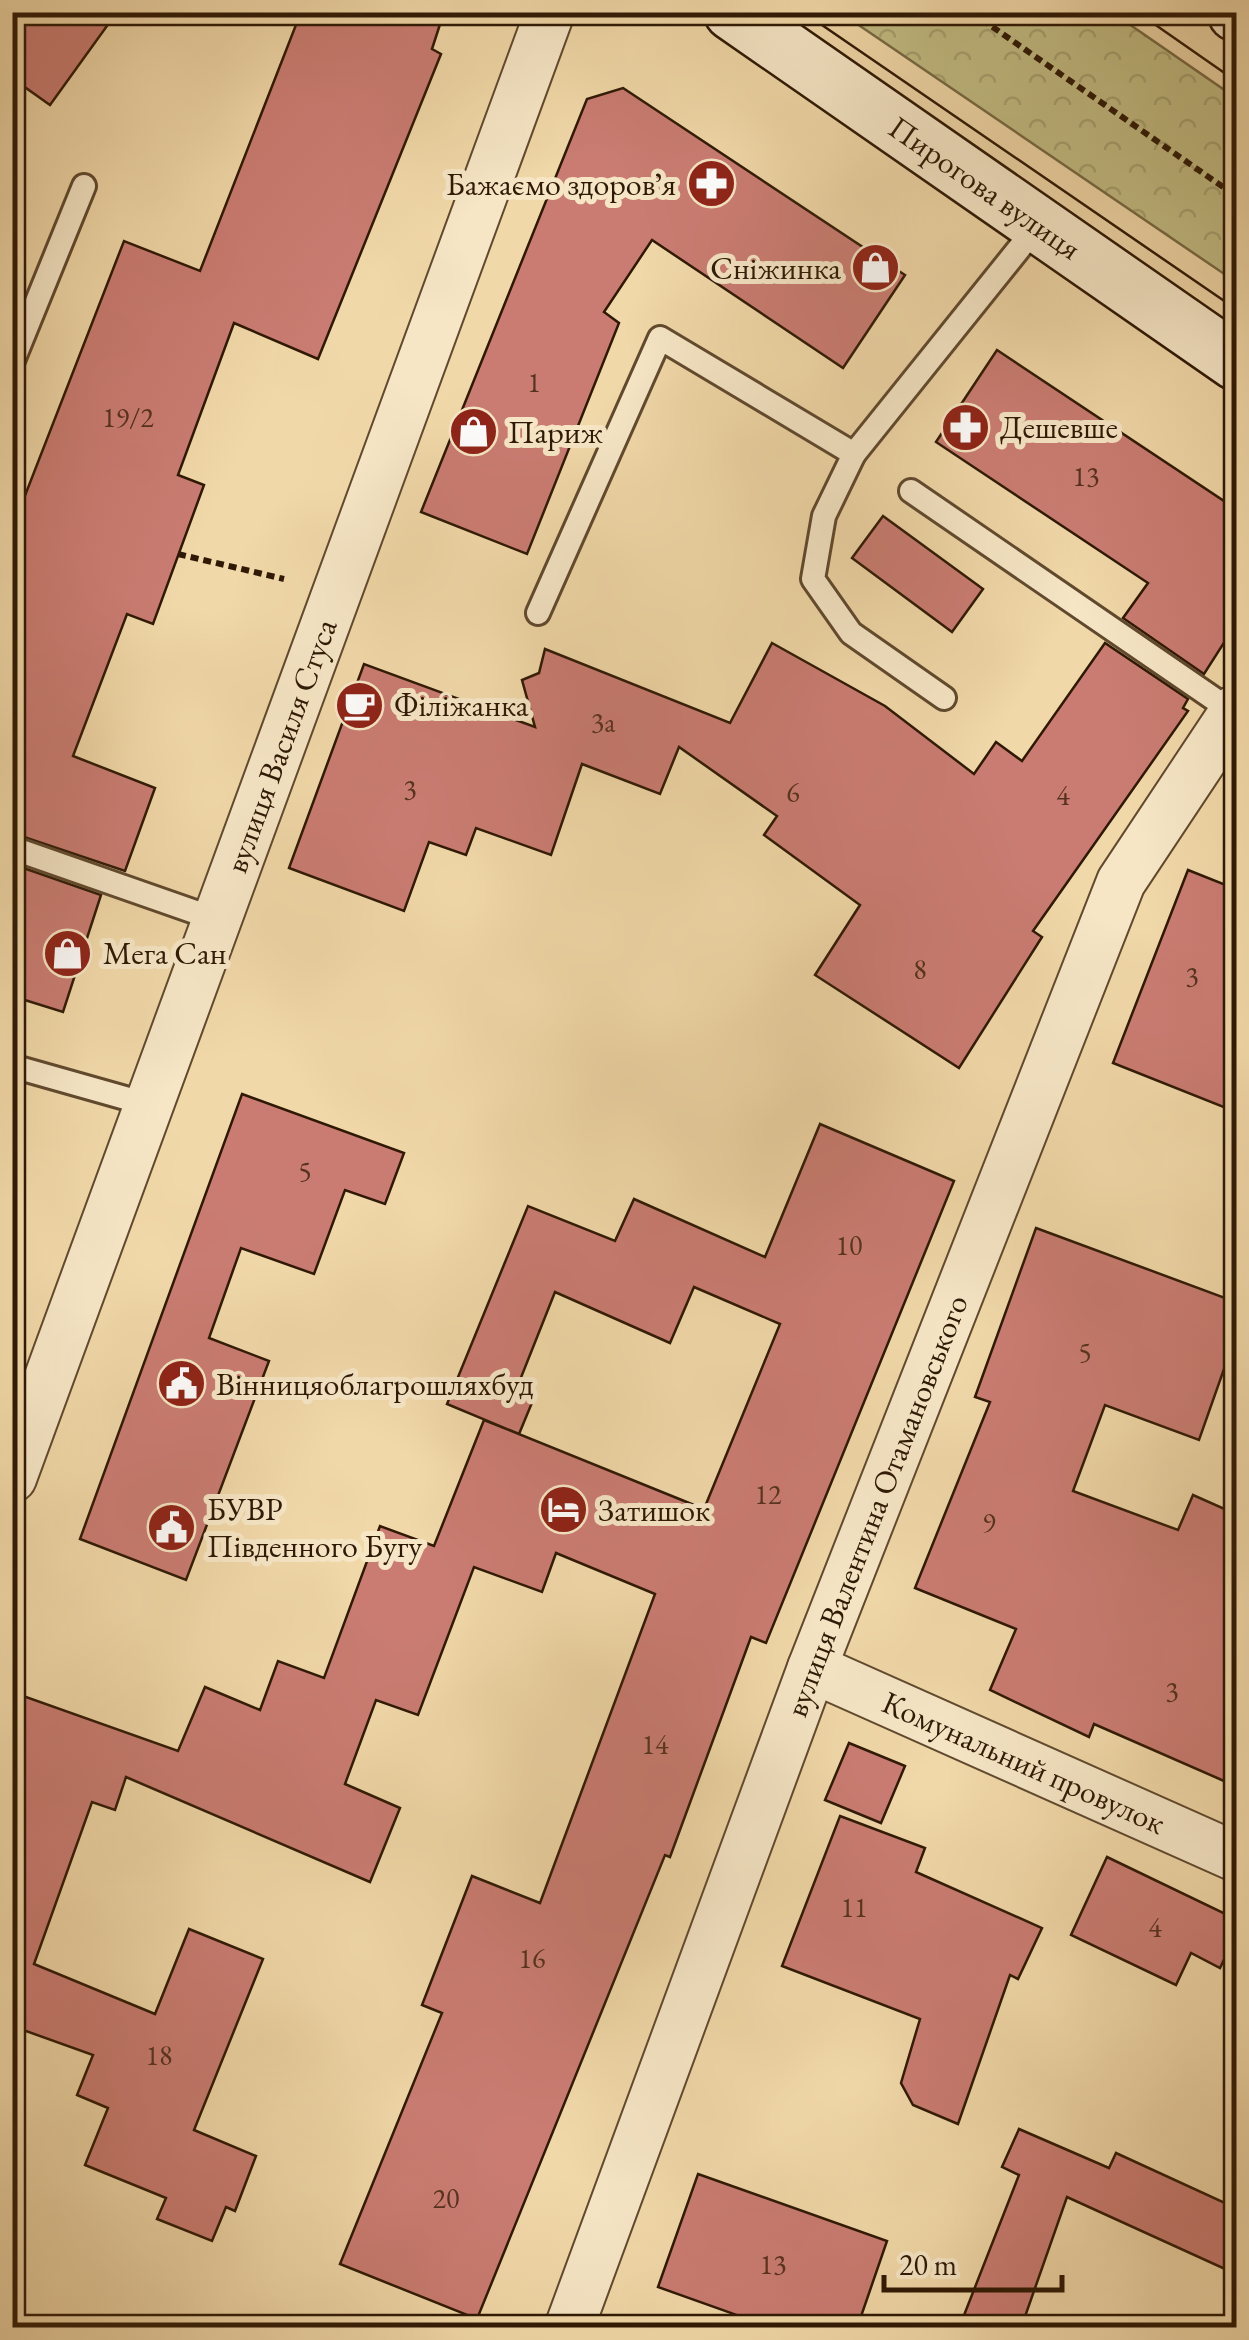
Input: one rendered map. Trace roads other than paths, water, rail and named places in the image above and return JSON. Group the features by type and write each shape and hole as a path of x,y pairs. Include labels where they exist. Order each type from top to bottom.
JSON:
{"main road":[{"name":"Пирогова вулиця","path":"732,12 1236,362"}],"street":[{"name":"вулиця Василя Стуса","path":"12,1478 550,12"},
{"name":"вулиця Валентина Отамановського","path":"569,2328 812,1668 1121,882 1236,712"},
{"name":"Комунальний провулок","path":"812,1668 1235,1853"}],"lane":[{"path":"12,363 84,186"},
{"path":"944,698 851,633 812,580 824,516 854,454 1038,225"},
{"path":"538,613 660,338 854,454"},
{"path":"911,492 1236,712"},
{"path":"12,848 218,920"},
{"path":"12,1066 150,1105"}],"tram line":[{"path":"803,12 1236,309"},
{"path":"1137,12 1236,81"}],"place":[{"name":"Бажаємо здоровʼя","path":"711,184"},
{"name":"Сніжинка","path":"876,268"},
{"name":"Дешевше","path":"965,427"},
{"name":"Париж","path":"473,432"},
{"name":"Філіжанка","path":"359,705"},
{"name":"Мега Сан","path":"68,953"},
{"name":"Вінницяоблагрошляхбуд","path":"181,1384"},
{"name":"Затишок","path":"563,1510"},
{"name":"БУВР Південного Бугу","path":"172,1527"}]}
